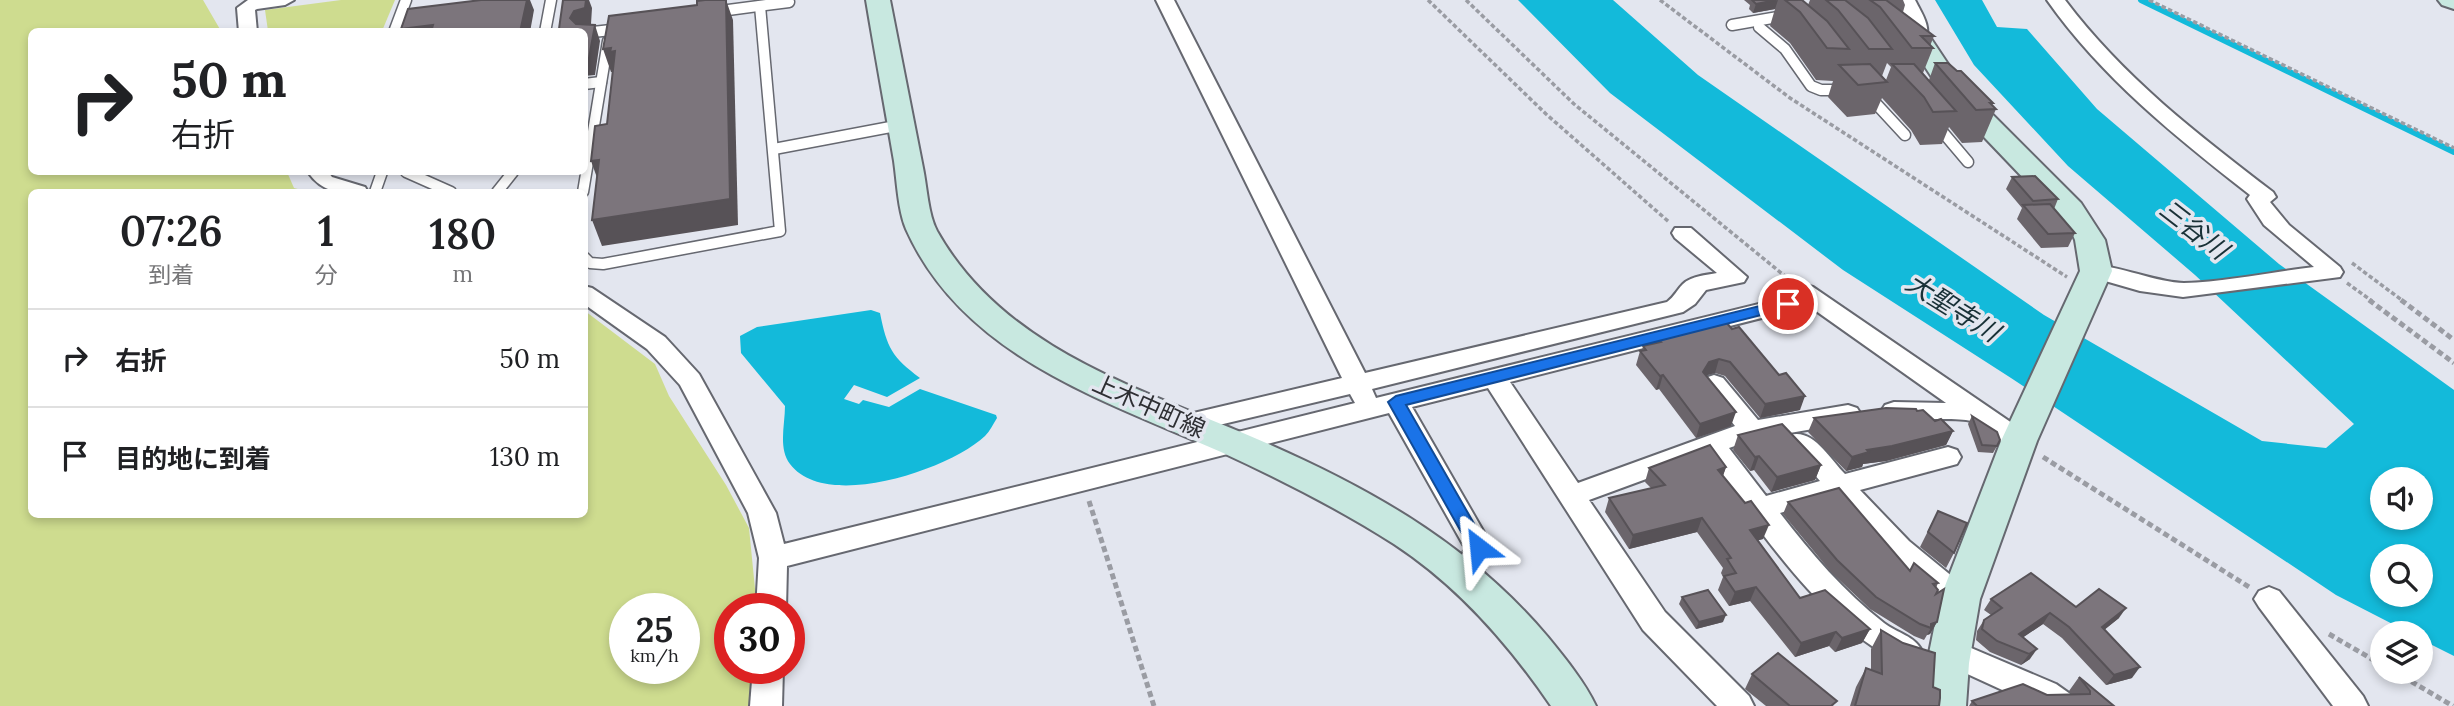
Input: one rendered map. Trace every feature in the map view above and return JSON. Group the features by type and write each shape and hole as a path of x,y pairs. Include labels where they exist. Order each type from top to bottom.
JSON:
{"main road":[{"name":"上木中町線","path":"878,0 920,227 943,270 969,302 989,320 1038,354 1313,481 1409,534 1467,580 1511,624 1552,672 1575,706"},
{"path":"1911,34 1945,87 2071,209 2090,240 2090,285 2019,442 1960,600 1949,658 1945,706"}],"street":[{"path":"248,28 246,8 253,4 285,0"},
{"path":"1165,0 1369,408"},
{"path":"1906,0 1918,23 1911,34"},
{"path":"2056,0 2082,35 2128,83 2158,112 2266,197 2258,200 2261,207 2284,232 2330,268"},
{"path":"320,175 325,181 348,189"},
{"path":"1185,424 1649,315 1675,307 1687,299 1692,288 1699,284 1736,277 1683,233"},
{"path":"2090,285 2183,290 2330,268"},
{"path":"773,558 1809,295 2019,442"},
{"path":"588,296 656,343 690,380 762,513 773,558 772,593"},
{"path":"1494,377 1654,621 1738,706"},
{"path":"1714,384 1752,430"},
{"path":"1396,402 1479,548 1467,580"},
{"path":"1571,496 1752,430 1879,411 1974,412"},
{"path":"1782,424 1899,550 1960,600"},
{"path":"1712,445 1813,573 1878,635 1899,648 1949,658 2045,694 2062,706"},
{"path":"1760,508 1904,466 1948,457"},
{"path":"2269,599 2352,706"},
{"path":"766,706 767,684"}],"lane":[{"path":"396,28 406,0"},
{"path":"546,28 551,0"},
{"path":"702,13 789,2"},
{"path":"588,261 603,264 780,231 760,6"},
{"path":"401,14 414,12"},
{"path":"1732,25 1795,14"},
{"path":"588,33 627,27"},
{"path":"1759,27 1785,49 1811,86 1821,90 1863,89"},
{"path":"588,161 610,30"},
{"path":"1846,79 1863,89 1905,135"},
{"path":"588,84 601,82"},
{"path":"1923,109 1968,162"},
{"path":"774,149 851,132 901,125"},
{"path":"413,175 444,189"},
{"path":"499,189 511,175"}],"path":[{"path":"1428,0 1583,150 1683,233"},
{"path":"1466,0 1574,104 1809,295"},
{"path":"1660,0 1790,98 2090,285"},
{"path":"2149,0 2454,148"},
{"path":"2330,268 2454,340"},
{"path":"2330,268 2454,363"},
{"path":"2019,442 2269,599"},
{"path":"1082,480 1154,706"},
{"path":"2325,632 2370,657"},
{"path":"2415,684 2453,706"}],"green space":[{"path":"0,0 203,0 219,28 28,28 28,175 288,175 294,188 298,189 28,189 28,518 588,518 588,313 655,364 669,396 726,485 749,528 755,593 714,593 714,684 755,684 753,706 0,706"},
{"path":"341,0 395,0 383,28 268,28 265,10"}],"water":[{"path":"1518,0 1613,0 1698,75 2044,315 2262,441 2326,448 2354,424 2195,275 2068,166 1974,65 1935,0 1982,0 1997,27 2027,29 2097,109 2279,264 2454,390 2454,656 2433,646 2433,621 2387,621 2336,595 2011,378 1843,270 1610,93"},
{"path":"871,310 880,313 892,351 920,378 887,397 854,385 844,399 859,404 863,400 889,407 920,389 996,415 997,418 985,436 968,449 917,472 858,485 831,485 807,478 786,458 783,436 785,406 741,353 740,336 757,327"}],"building":[{"path":"481,0 527,0 521,28 432,28 433,25 401,28 408,9"},
{"path":"563,0 586,0 585,8 574,11 570,18 576,24 595,25 589,58 588,28 559,28"},
{"path":"726,0 730,199 592,220 599,160 591,161 595,126 607,124 615,51 610,52 611,48 603,49 609,16 697,5 697,1"},
{"path":"1752,0 1776,0 1756,4"},
{"path":"1785,0 1802,0 1827,21 1849,49 1827,48 1800,12"},
{"path":"1826,0 1845,0 1868,18 1892,49 1869,49 1838,10"},
{"path":"1870,0 1886,0 1934,36 1921,36 1933,48 1912,48 1880,7"},
{"path":"1935,63 1948,63 1961,71 1996,109 1976,110"},
{"path":"1870,64 1887,82 1858,85 1839,65"},
{"path":"1892,64 1914,64 1956,111 1933,112 1924,97"},
{"path":"2035,176 2058,199 2033,201 2012,177"},
{"path":"2050,204 2075,233 2048,234 2023,205"},
{"path":"1725,321 1732,329 1739,327 1779,375 1786,373 1805,396 1765,404 1730,362 1719,359 1709,362 1703,372 1736,412 1700,424 1663,375 1660,376 1640,351 1646,350 1643,346 1661,342 1655,336"},
{"path":"1886,408 1923,410 1935,421 1941,419 1953,431 1867,450 1869,452 1852,457 1814,418"},
{"path":"1972,416 1997,432 2000,440 1997,446 1982,445"},
{"path":"1782,424 1821,465 1777,477 1759,456 1755,457 1738,435"},
{"path":"1710,445 1726,467 1718,470 1745,503 1751,501 1769,525 1750,530 1800,598 1825,590 1870,629 1842,638 1836,632 1801,643 1756,587 1735,592 1724,576 1736,573 1727,559 1731,558 1702,518 1633,535 1609,498 1665,485 1649,468"},
{"path":"1839,488 1910,571 1914,563 1938,583 1933,584 1938,590 1936,594 1944,589 1937,622 1931,624 1931,628 1876,597 1837,560 1788,502"},
{"path":"1938,511 1967,523 1954,553 1928,532"},
{"path":"2031,573 2076,607 2099,589 2126,608 2102,627 2140,667 2114,675 2069,627 2050,613 2019,634 2037,649 2029,654 1997,641 1982,629 1984,620 2002,608 1991,599"},
{"path":"1708,590 1726,615 1699,622 1682,597"},
{"path":"1881,630 1903,643 1935,653 1933,687 1940,690 1939,706 1855,706 1866,668 1882,674"},
{"path":"1778,653 1837,701 1831,706 1790,706 1752,674"},
{"path":"2079,677 2114,706 1977,706 1972,701 2023,684 2047,695 2090,694"}],"waterway":[{"path":"2141,0 2454,152"}],"route":[{"path":"1479,548 1396,402 1788,304"}],"water label":[{"name":"三谷川","path":"2194,229"},
{"name":"大聖寺川","path":"1953,307"}]}
